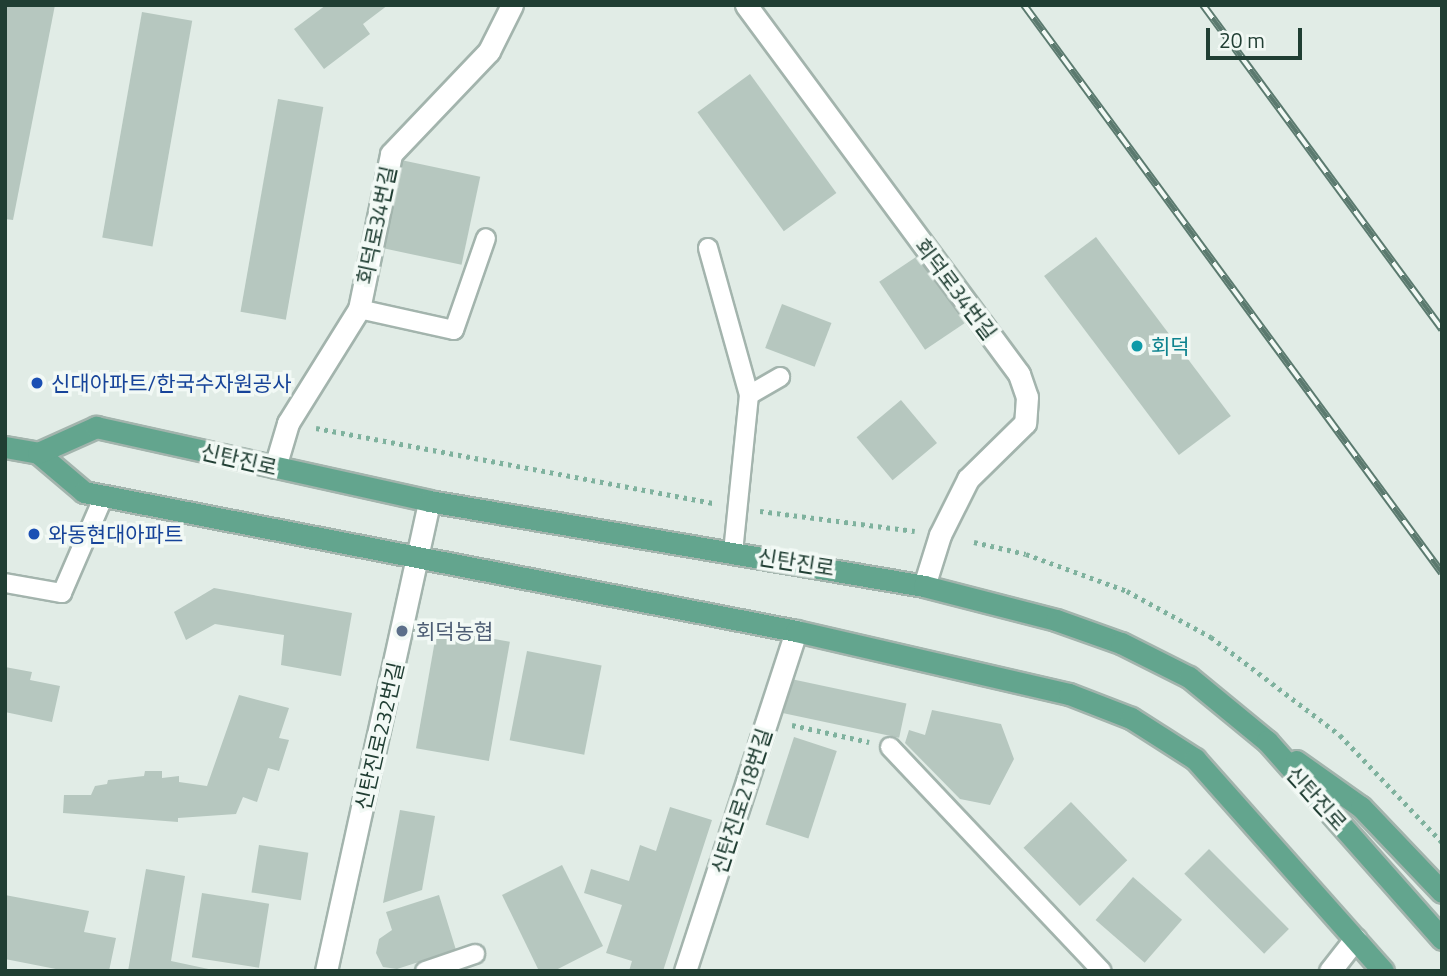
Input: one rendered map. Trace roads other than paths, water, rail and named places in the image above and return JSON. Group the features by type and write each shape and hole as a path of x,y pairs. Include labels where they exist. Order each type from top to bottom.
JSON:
{"main road":[{"name":"신탄진로","path":"38,453 96,427 429,501 924,586 1056,620 1121,643 1189,677 1267,741 1442,939"},
{"path":"5,447 38,453 83,492 796,631 1069,694 1131,718 1195,759 1383,971"},
{"path":"1267,741 1361,807 1442,892"}],"street":[{"name":"회덕로34번길","path":"275,467 288,422 359,309 391,154 489,51 512,5"},
{"name":"회덕로34번길","path":"746,5 1019,374 1027,397 1025,423 968,479 940,535 924,586"},
{"name":"신탄진로232번길","path":"326,971 419,559 429,501"},
{"name":"신탄진로218번길","path":"684,971 796,631"},
{"path":"1330,971 1355,939"}],"lane":[{"path":"359,309 454,330 486,238"},
{"path":"708,248 749,395 733,552"},
{"path":"749,395 780,377"},
{"path":"5,583 62,593 104,496"},
{"path":"890,747 1102,971"},
{"path":"425,971 475,954"}],"railway":[{"path":"1024,5 1442,573"},
{"path":"1203,5 1442,329"}],"place":[{"name":"회덕","path":"1137,346"},
{"name":"신대아파트/한국수자원공사","path":"37,383"},
{"name":"와동현대아파트","path":"34,534"},
{"name":"회덕농협","path":"402,631"}]}
